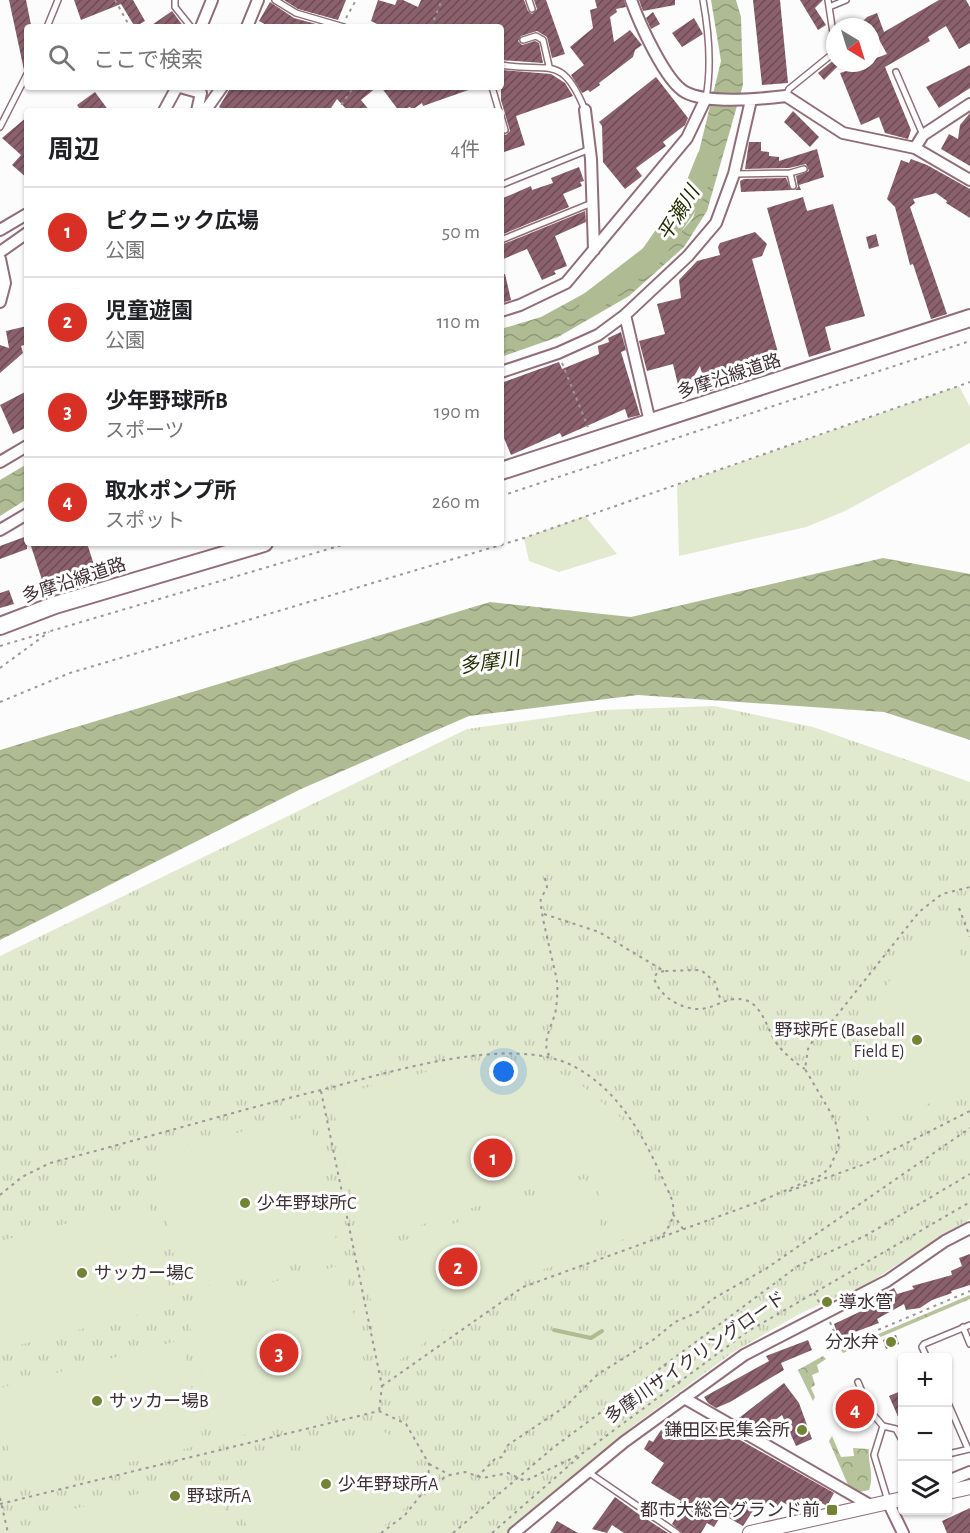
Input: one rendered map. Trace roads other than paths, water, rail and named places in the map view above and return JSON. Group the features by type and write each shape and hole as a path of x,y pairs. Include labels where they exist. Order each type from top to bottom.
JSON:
{"main road":[{"name":"多摩沿線道路","path":"504,470 970,318"},
{"name":"多摩沿線道路","path":"0,626 55,605 254,546"}],"street":[{"path":"202,24 212,0"},
{"path":"248,24 258,0"},
{"path":"631,0 657,57 682,91 698,98 748,100 786,96 843,133 915,148 970,180"},
{"path":"166,108 176,90"},
{"path":"198,108 205,90"},
{"path":"207,108 220,90"},
{"path":"504,309 566,283 687,138 709,97"},
{"path":"504,371 558,353 598,335 626,315 661,284 705,238 716,223 734,174 748,100"},
{"path":"915,148 923,135 970,104"},
{"path":"585,110 590,149 594,250"},
{"path":"0,230 24,216"},
{"path":"0,252 24,235"},
{"path":"0,259 5,271 0,302"},
{"path":"626,315 650,422"},
{"path":"0,462 24,448"},
{"path":"0,530 24,516"},
{"path":"514,1533 587,1471 744,1355 887,1281 945,1241 970,1228"},
{"path":"684,1398 870,1505"},
{"path":"952,1479 970,1472"},
{"path":"952,1491 970,1487"},
{"path":"750,1533 773,1530 898,1500"},
{"path":"888,1502 903,1533"}],"lane":[{"path":"48,24 58,0"},
{"path":"175,0 176,7 189,24"},
{"path":"529,0 532,9"},
{"path":"703,0 711,73 709,97"},
{"path":"828,0 831,18"},
{"path":"829,7 846,0"},
{"path":"278,1 296,13 332,24"},
{"path":"523,40 536,36 543,40 549,66"},
{"path":"786,96 789,89 826,59"},
{"path":"504,65 549,66 567,77 576,88 585,110"},
{"path":"896,72 923,135"},
{"path":"0,127 24,80"},
{"path":"493,90 499,108"},
{"path":"504,184 590,149"},
{"path":"734,174 790,173 804,169"},
{"path":"790,173 793,186"},
{"path":"504,239 592,203"},
{"path":"925,1353 922,1347 924,1344 970,1324"},
{"path":"963,1327 970,1344"},
{"path":"858,1382 870,1412 884,1426 896,1429 898,1432"},
{"path":"950,1407 969,1449 952,1453"},
{"path":"884,1426 874,1455 888,1502"},
{"path":"587,1471 678,1533"}],"water":[{"path":"711,0 736,0 741,17 743,85 707,211 684,247 629,296 558,337 504,356 504,328 541,317 587,292 624,283 669,246 693,218 699,199 694,172 721,61"},
{"path":"24,466 24,501 0,516 0,480"},
{"name":"多摩川","path":"883,558 970,574 970,740 884,712 638,695 469,716 301,789 0,940 0,750 490,602 631,617"}],"waterway":[{"name":"平瀬川","path":"590,303 651,256 692,197 708,157"},
{"path":"554,1330 591,1338 602,1331"}],"place":[{"name":"野球所E (Baseball Field E)","path":"917,1040"},
{"name":"ピクニック広場","path":"493,1158"},
{"name":"少年野球所C","path":"245,1203"},
{"name":"児童遊園","path":"458,1267"},
{"name":"サッカー場C","path":"82,1273"},
{"name":"導水管","path":"827,1302"},
{"name":"分水弁","path":"891,1342"},
{"name":"少年野球所B","path":"279,1353"},
{"name":"サッカー場B","path":"97,1401"},
{"name":"取水ポンプ所","path":"855,1409"},
{"name":"鎌田区民集会所","path":"802,1430"},
{"name":"少年野球所A","path":"326,1484"},
{"name":"野球所A","path":"175,1496"},
{"name":"都市大総合グランド前","path":"832,1510"}]}
